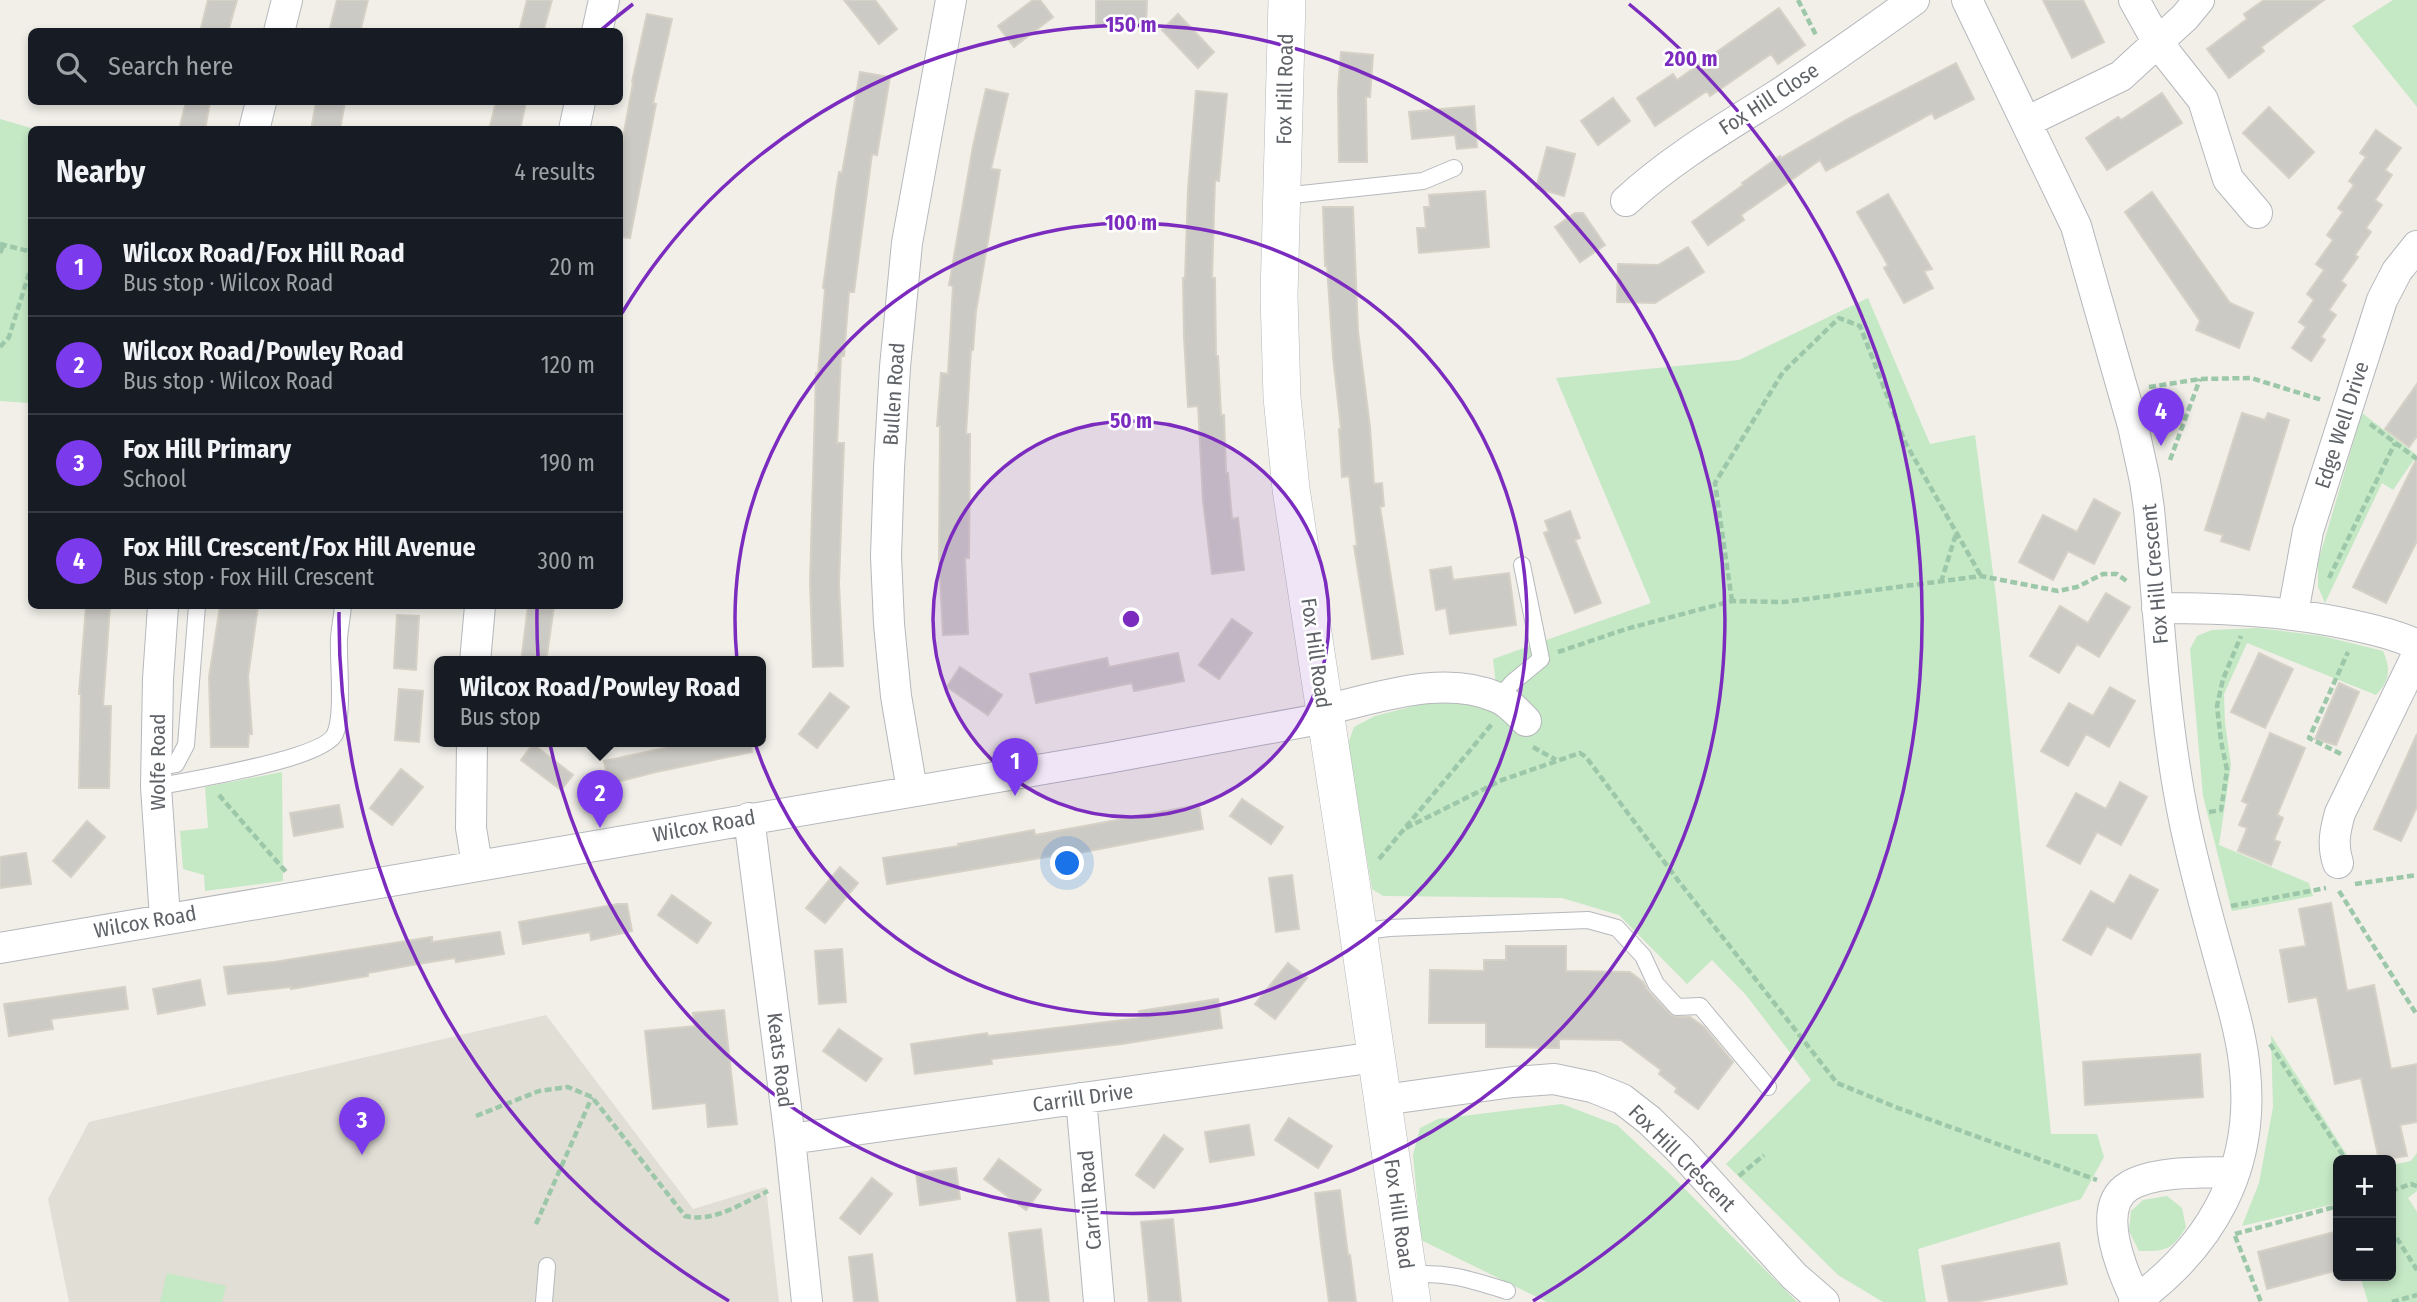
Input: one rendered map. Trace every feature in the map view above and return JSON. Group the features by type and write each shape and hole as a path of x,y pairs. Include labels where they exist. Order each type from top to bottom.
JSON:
{"street":[{"path":"280,28 287,0"},
{"path":"598,28 604,0"},
{"name":"Bullen Road","path":"912,790 896,696 889,624 886,556 889,468 907,243 951,0"},
{"name":"Fox Hill Road","path":"1287,0 1279,296 1282,397 1291,489 1410,1288"},
{"name":"Fox Hill Close","path":"1626,201 1643,184 1708,138 1829,61 1914,0"},
{"name":"Fox Hill Crescent","path":"1967,0 2076,226 2146,481 2169,722 2183,816 2241,1039 2246,1073 2247,1107 2243,1144 2222,1202 2203,1237 2175,1269 2135,1301 2124,1275 2113,1235 2112,1213 2118,1196 2124,1189"},
{"path":"2134,0 2158,43 2203,100 2220,185 2257,213"},
{"path":"2026,122 2121,76 2158,43 2199,0"},
{"path":"255,126 260,105"},
{"path":"575,126 579,105"},
{"name":"Edge Well Drive","path":"2302,615 2308,531 2382,300 2396,271 2417,246"},
{"path":"2157,608 2253,610 2302,615 2359,626 2417,645"},
{"name":"Wolfe Road","path":"163,609 156,777 165,918"},
{"path":"476,656 480,609"},
{"path":"2337,874 2334,834 2340,813 2417,655"},
{"name":"Wilcox Road","path":"0,948 1108,758 1325,714 1410,692 1452,687 1476,690 1511,708"},
{"path":"472,747 471,828 477,865"},
{"name":"Keats Road","path":"749,818 790,1139 807,1302"},
{"name":"Carrill Drive","path":"790,1139 1376,1057"},
{"name":"Fox Hill Crescent","path":"1383,1100 1554,1079 1592,1087 1622,1099 1650,1120 1681,1151 1794,1276 1824,1302"},
{"name":"Carrill Road","path":"1081,1098 1099,1302"},
{"path":"2124,1189 2160,1176 2235,1172"}],"lane":[{"path":"1283,196 1423,181 1454,168"},
{"path":"1511,708 1512,682 1541,659 1522,565"},
{"path":"156,777 176,764 186,745 197,609"},
{"path":"156,777 201,777 265,765 323,746 334,737 338,723 339,638 343,609"},
{"path":"1359,932 1389,928 1588,920 1617,928 1643,956 1656,984 1677,1007 1700,1006 1769,1087"},
{"path":"544,1302 547,1265"},
{"path":"1410,1288 1434,1273 1459,1276 1507,1291"}],"path":[{"path":"1798,0 1829,61"},
{"path":"0,253 2,245 28,251"},
{"path":"0,347 9,337 28,277"},
{"path":"1732,601 1715,483 1783,372 1839,318 1860,326 1905,442 1981,576"},
{"path":"2122,391 2200,379 2250,379 2348,408 2417,459"},
{"path":"2168,465 2200,379"},
{"path":"2302,615 2395,443"},
{"path":"1941,582 1956,534"},
{"path":"1541,659 1626,629 1732,601 1784,602 1981,576 2058,591 2077,587 2103,574 2118,574 2157,608"},
{"path":"2183,816 2221,810 2227,770 2217,706 2223,680 2253,610"},
{"path":"2359,626 2309,738 2364,765"},
{"path":"1349,866 1380,859 1511,708"},
{"path":"1406,828 1502,780 1580,753 1586,757 1836,1083 2124,1189"},
{"path":"201,777 305,895"},
{"path":"2206,910 2337,874 2416,874"},
{"path":"2337,874 2417,1015"},
{"path":"2269,1042 2343,1155"},
{"path":"476,1116 539,1091 568,1087 592,1097 685,1216 699,1219 725,1211 794,1179"},
{"path":"536,1224 592,1097"},
{"path":"2396,1189 2411,1184 2417,1186"},
{"path":"2222,1202 2260,1302"},
{"path":"2234,1234 2333,1207"},
{"path":"2396,1237 2417,1269"},
{"path":"2392,1302 2417,1295"}],"shaded area":[{"path":"546,1015 693,1209 766,1187 779,1302 69,1302 48,1199 89,1122"}],"green space":[{"path":"2393,0 2417,0 2417,107 2352,26"},
{"path":"0,119 28,127 28,403 0,401"},
{"path":"1868,298 1930,444 1975,435 1996,596 2051,1134 2097,1134 2104,1157 2081,1199 1918,1249 1926,1302 1883,1302 1838,1275 1726,1164 1811,1080 1746,995 1712,960 1687,984 1619,915 1562,898 1383,896 1372,889 1348,744 1354,727 1375,716 1496,685 1493,659 1651,603 1556,378 1739,360"},
{"path":"2362,413 2417,455 2393,490 2382,483 2325,603 2318,587 2318,562"},
{"path":"2259,628 2322,636 2383,651 2388,675 2376,695 2247,643 2224,694 2231,765 2219,845 2309,883 2313,896 2232,911 2203,796 2190,649 2197,636 2212,630"},
{"path":"282,772 283,881 205,891 204,875 183,869 180,831 208,828 205,787"},
{"path":"2271,1035 2347,1155 2333,1155 2333,1204 2242,1226 2259,1183 2273,1107"},
{"path":"1562,1104 1617,1125 1669,1173 1797,1302 1547,1302 1421,1240 1413,1155 1420,1128 1438,1119"},
{"path":"2417,1153 2417,1191 2408,1198 2417,1212 2417,1302 2368,1302 2362,1281 2396,1281 2396,1164 2411,1161"},
{"path":"2167,1196 2182,1208 2186,1227 2167,1248 2139,1251 2129,1231 2131,1211 2143,1200"},
{"path":"167,1273 226,1286 222,1302 160,1302"}],"building":[{"path":"208,0 237,0 229,28 201,28"},
{"path":"337,0 368,0 361,28 330,28"},
{"path":"527,0 552,0 544,28 520,28"},
{"path":"844,0 875,0 897,29 879,44"},
{"path":"1033,0 1040,0 1053,17 1014,47 998,26"},
{"path":"1096,0 1147,0 1146,27 1096,27"},
{"path":"2043,0 2083,0 2104,42 2072,58"},
{"path":"2264,0 2324,0 2261,47 2264,51 2229,78 2207,49 2247,19 2244,14"},
{"path":"1779,8 1805,45 1778,64 1771,54 1710,96 1707,91 1655,126 1637,98 1673,74 1677,80"},
{"path":"647,14 672,19 653,103 656,104 630,238 623,237 623,138"},
{"path":"1178,14 1214,52 1198,68 1162,30"},
{"path":"1341,52 1373,55 1370,97 1366,97 1367,162 1339,162 1338,89"},
{"path":"1956,63 1974,99 1935,119 1932,113 1826,171 1820,160 1741,215 1744,220 1708,245 1692,222 1780,156 1781,158 1848,119"},
{"path":"860,72 890,77 877,155 872,154 854,292 849,292 844,356 841,356 837,443 844,443 839,584 843,666 813,667 810,582 816,373 823,288 836,191 839,172 842,173"},
{"path":"986,89 1008,94 991,169 1000,170 971,350 966,434 970,434 969,558 965,558 968,634 943,635 939,558 940,426 937,426 941,373 948,374 953,286 949,285 973,146"},
{"path":"1196,91 1227,94 1219,181 1215,180 1212,278 1215,278 1216,356 1221,415 1224,415 1226,473 1232,519 1238,518 1244,570 1212,574 1203,500 1198,406 1188,407 1184,337 1183,278"},
{"path":"2162,93 2182,123 2107,170 2086,138 2118,117 2121,120"},
{"path":"1613,98 1630,121 1598,145 1581,121"},
{"path":"185,105 209,105 206,126 180,126"},
{"path":"315,105 344,105 341,126 312,126"},
{"path":"495,105 525,105 521,126 490,126"},
{"path":"1474,106 1477,147 1457,149 1455,135 1412,139 1409,112"},
{"path":"2269,107 2314,152 2289,178 2243,133"},
{"path":"2376,130 2401,148 2385,170 2392,175 2375,200 2382,205 2366,228 2371,232 2355,255 2358,257 2341,281 2346,285 2329,310 2336,315 2321,337 2325,340 2311,361 2292,348 2306,327 2299,322 2314,300 2307,294 2324,270 2316,264 2333,240 2327,235 2343,212 2338,208 2354,185 2349,181 2366,157 2360,153"},
{"path":"1547,147 1575,154 1564,196 1536,188"},
{"path":"1485,191 1489,247 1419,253 1417,228 1426,228 1424,207 1430,207 1429,195"},
{"path":"2152,192 2230,303 2253,313 2239,348 2196,330 2200,321 2125,212"},
{"path":"1888,194 1932,269 1924,271 1933,288 1904,303 1884,268 1888,265 1857,212"},
{"path":"1323,207 1353,207 1358,331 1374,484 1382,483 1384,506 1380,507 1403,654 1372,659 1354,546 1357,546 1349,476 1342,477 1341,429 1325,266"},
{"path":"1575,213 1583,213 1605,245 1580,262 1555,227"},
{"path":"1688,247 1704,272 1655,303 1617,302 1618,264 1658,265"},
{"path":"2417,384 2417,436 2409,447 2385,429"},
{"path":"2242,413 2265,420 2268,413 2289,420 2249,550 2221,541 2223,535 2205,530"},
{"path":"2417,458 2417,541 2386,603 2353,587"},
{"path":"2094,499 2120,513 2094,564 2068,551 2053,580 2019,562 2043,515 2077,532"},
{"path":"1570,511 1580,538 1575,540 1601,603 1575,613 1544,533 1549,531 1545,521"},
{"path":"1451,567 1453,580 1509,573 1516,625 1450,634 1446,608 1436,610 1430,570"},
{"path":"2106,593 2130,607 2099,657 2077,644 2059,673 2030,656 2060,606 2088,623"},
{"path":"86,609 110,609 103,706 111,706 109,788 79,788 79,694"},
{"path":"220,609 258,609 248,677 252,734 249,734 248,747 211,747 209,677"},
{"path":"528,609 554,609 547,656 522,656"},
{"path":"397,615 419,616 416,670 394,668"},
{"path":"1232,619 1252,633 1219,679 1199,665"},
{"path":"1178,653 1184,681 1134,691 1132,683 1036,703 1030,674 1107,658 1109,667"},
{"path":"2259,653 2293,669 2265,728 2231,712"},
{"path":"960,667 1002,695 988,715 947,687"},
{"path":"2339,683 2359,692 2336,745 2315,739"},
{"path":"2110,687 2135,701 2109,747 2086,734 2068,766 2041,751 2069,703 2093,716"},
{"path":"399,689 423,691 419,742 395,740"},
{"path":"830,693 849,707 817,748 799,734"},
{"path":"2270,733 2305,748 2277,815 2283,818 2274,840 2280,842 2271,865 2238,851 2247,828 2239,825 2248,804 2242,801"},
{"path":"2417,734 2417,807 2401,841 2374,829"},
{"path":"531,747 537,747 573,775 561,790 521,760"},
{"path":"752,747 752,752 608,782 604,761 665,748"},
{"path":"401,769 423,787 392,825 370,808"},
{"path":"2120,782 2147,797 2121,845 2097,832 2080,864 2047,846 2076,793 2106,809"},
{"path":"1242,799 1283,827 1271,844 1230,816"},
{"path":"339,805 343,827 294,836 290,813"},
{"path":"1199,805 1203,829 1058,857 887,884 883,858 1034,830 1035,835"},
{"path":"87,821 105,837 71,877 53,861"},
{"path":"26,853 31,884 0,888 0,857"},
{"path":"840,867 858,883 825,923 806,908"},
{"path":"1292,875 1299,929 1276,932 1269,878"},
{"path":"2130,875 2158,890 2131,939 2107,926 2091,955 2063,940 2091,891 2114,904"},
{"path":"672,895 711,923 697,943 658,915"},
{"path":"2331,903 2347,991 2374,985 2391,1069 2417,1064 2417,1122 2400,1125 2407,1156 2378,1155 2361,1078 2335,1084 2317,997 2289,1002 2280,950 2306,946 2299,909"},
{"path":"627,904 632,931 591,940 590,932 523,944 519,922"},
{"path":"500,932 504,954 456,962 455,958 412,965 368,973 368,976 291,989 228,994 224,967 274,962 432,937 432,942"},
{"path":"1506,946 1566,946 1566,971 1630,972 1643,982 1670,1014 1690,1017 1704,1027 1733,1062 1698,1109 1675,1092 1677,1088 1659,1074 1661,1070 1621,1040 1559,1039 1559,1048 1486,1047 1486,1023 1429,1023 1430,970 1484,971 1484,960 1506,960"},
{"path":"842,949 846,1002 819,1004 815,951"},
{"path":"1288,963 1307,978 1275,1019 1255,1004"},
{"path":"200,980 205,1005 158,1014 153,989"},
{"path":"125,987 128,1009 51,1019 53,1029 9,1036 4,1004"},
{"path":"1218,999 1222,1028 1122,1044 991,1059 992,1064 915,1074 911,1044 987,1033 988,1036 1140,1018 1139,1011"},
{"path":"724,1010 737,1124 708,1127 706,1103 653,1109 645,1031 695,1026 693,1013"},
{"path":"839,1029 882,1059 866,1081 823,1051"},
{"path":"2200,1054 2203,1097 2085,1105 2083,1062"},
{"path":"1289,1118 1332,1146 1318,1168 1275,1140"},
{"path":"1249,1125 1254,1155 1210,1162 1205,1132"},
{"path":"1164,1135 1183,1149 1154,1188 1136,1175"},
{"path":"999,1159 1041,1190 1026,1210 984,1179"},
{"path":"956,1168 960,1199 920,1205 916,1173"},
{"path":"872,1178 892,1194 860,1234 840,1218"},
{"path":"1340,1190 1356,1302 1329,1302 1315,1193"},
{"path":"1173,1219 1181,1302 1149,1302 1141,1222"},
{"path":"1041,1229 1049,1302 1017,1302 1009,1233"},
{"path":"2333,1232 2333,1271 2267,1289 2258,1252"},
{"path":"2059,1243 2067,1284 1975,1302 1949,1302 1942,1266"},
{"path":"872,1254 878,1302 854,1302 849,1257"}],"place":[{"name":"Fox Hill Crescent/Fox Hill Avenue","path":"2161,446"},
{"name":"Wilcox Road/Fox Hill Road","path":"1015,796"},
{"name":"Wilcox Road/Powley Road","path":"600,828"},
{"name":"Fox Hill Primary","path":"362,1155"}]}
